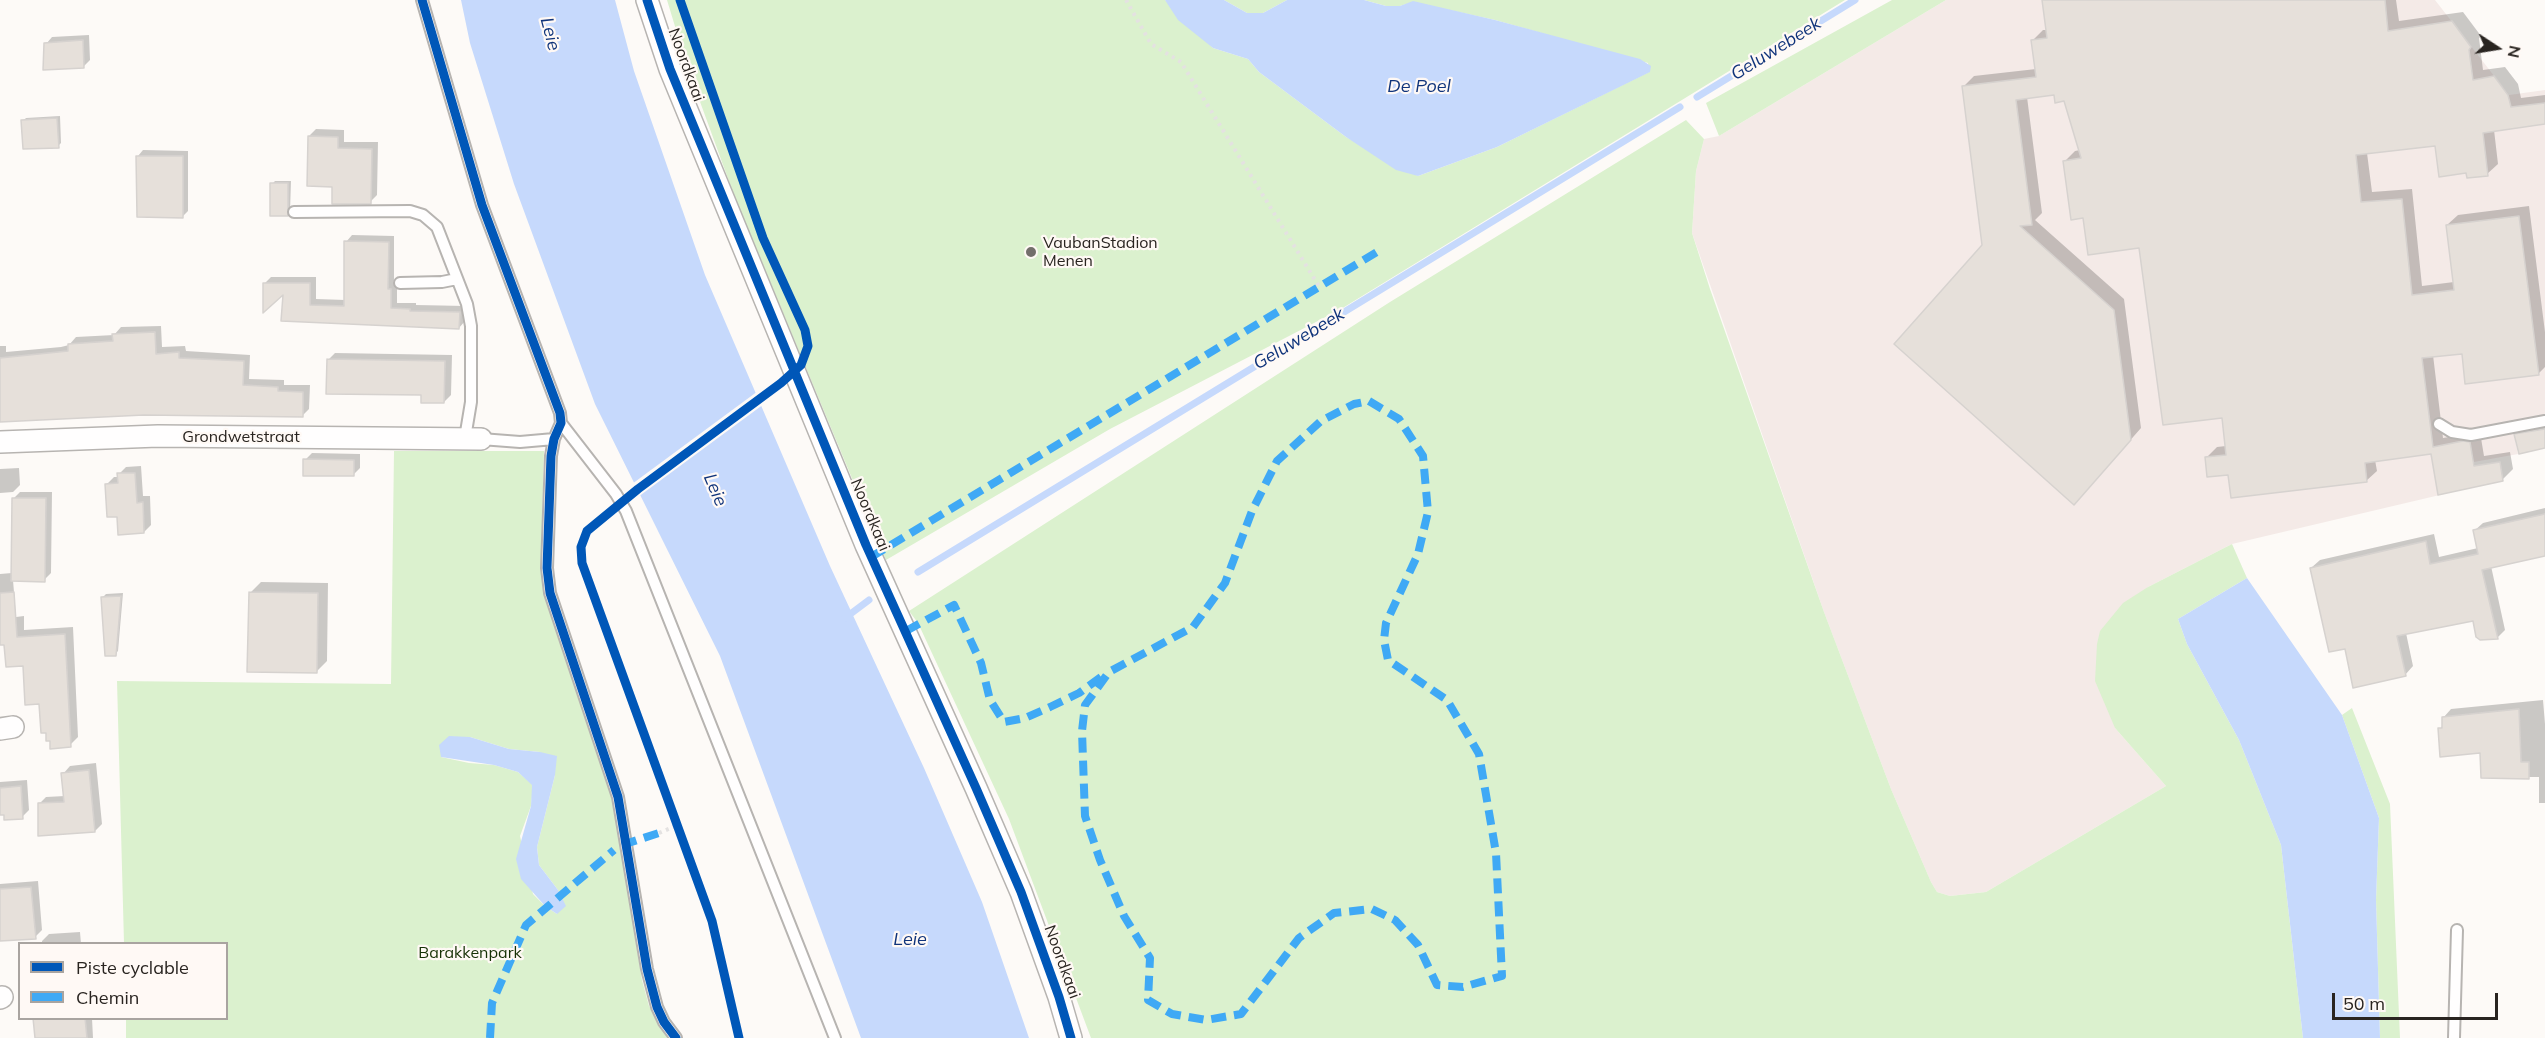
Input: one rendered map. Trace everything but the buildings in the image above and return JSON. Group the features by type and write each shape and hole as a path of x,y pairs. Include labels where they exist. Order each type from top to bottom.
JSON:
{"street":[{"name":"Noordkaai","path":"647,0 670,69 866,545 1021,892 1059,997 1071,1038"},
{"name":"Grondwetstraat","path":"0,442 158,436 473,439"}],"lane":[{"path":"422,0 482,205 560,413 561,423 554,439 551,456 547,568 550,593 618,797 647,969 657,1007 664,1022 676,1038"},
{"path":"294,212 410,211 423,215 437,227 467,304 471,326 473,439 520,442 554,439"},
{"path":"400,283 442,282 457,279"},
{"path":"2439,424 2452,432 2471,435 2545,421"},
{"path":"561,423 616,494 626,511 835,1038"},
{"path":"2454,1038 2457,930"}],"path":[{"path":"1126,0 1151,44 1181,63 1320,288"},
{"path":"674,814 681,835"},
{"path":"659,833 678,825"}],"shaded area":[{"path":"1946,0 2435,0 2509,95 2545,90 2545,427 2514,434 2518,454 2474,462 2478,486 2232,544 2148,587 2115,728 2166,786 1986,892 1950,896 1937,892 1931,882 1891,789 1824,612 1692,233 1696,171 1704,139 1719,136"}],"green space":[{"name":"VaubanStadion Menen","path":"667,0 1165,0 1213,48 1248,59 1259,72 1346,137 1418,176 1497,147 1649,72 1648,63 1495,20 1413,2 1400,6 1386,6 1364,0 1845,0 1341,309 1110,429 886,560 734,195 687,66"},
{"path":"1224,0 1287,0 1263,13 1247,13"},
{"path":"1892,0 1946,0 1719,136 1706,103"},
{"path":"1686,120 1704,139 1696,171 1692,233 1710,289 1824,612 1891,789 1937,892 1950,896 1986,892 2166,786 2115,728 2095,681 2100,631 2123,603 2148,587 2232,544 2247,578 2178,619 2187,644 2239,740 2281,845 2303,1038 1091,1038 1009,819 918,623 909,611 1390,302"},
{"name":"Barakkenpark","path":"394,451 544,451 541,563 544,592 612,796 642,980 649,1006 668,1038 126,1038 126,1020 228,1020 228,942 124,942 117,681 391,684","holes":["470,737 509,749 540,752 555,775 537,847 539,865 558,890 557,914 533,894 520,836 531,806 533,785 518,772 494,765 441,757"]},
{"path":"2352,708 2390,804 2400,1038 2380,1038 2376,900 2379,818 2342,715"}],"water":[{"name":"Leie","path":"461,0 615,0 634,71 705,275 830,566 924,768 982,902 1029,1038 861,1038 720,656 595,404 514,184 470,43"},
{"name":"De Poel","path":"1165,0 1224,0 1247,13 1263,13 1287,0 1364,0 1386,6 1400,6 1413,1 1495,20 1640,59 1651,66 1650,72 1497,147 1418,176 1396,170 1346,137 1259,72 1248,59 1213,48 1178,20"},
{"path":"2247,578 2342,715 2379,818 2376,900 2380,1038 2303,1038 2281,845 2239,740 2187,644 2178,619"},
{"path":"449,736 470,737 509,749 557,756 555,775 537,847 539,865 558,890 566,906 557,914 545,906 521,879 516,859 531,806 532,785 518,772 494,765 441,757 439,745"}],"pier":[{"path":"758,391 764,404 638,497 632,484"}],"waterway":[{"name":"Geluwebeek","path":"1697,97 1855,0"},
{"name":"Geluwebeek","path":"918,572 1680,107"},
{"name":"Geluwebeek","path":"845,618 869,600"}],"marked path":[{"path":"871,557 1377,252"},
{"path":"1369,401 1399,419 1423,456 1428,512 1418,554 1386,623 1384,640 1388,660 1447,700 1479,754 1496,853 1502,976 1463,987 1437,985 1418,945 1395,920 1372,909 1334,913 1299,938 1241,1014 1206,1020 1172,1014 1148,1000 1150,958 1124,916 1100,860 1085,816 1082,731 1085,705 1109,672 1193,627 1225,583 1252,511 1277,461 1321,421 1354,404 1369,401"},
{"path":"906,631 954,605 981,663 990,700 1004,722 1025,718 1050,707 1079,693 1101,677"},
{"path":"622,845 659,833"},
{"path":"490,1038 492,1003 526,925 614,850"}],"cycle path":[{"path":"422,0 482,205 560,413 561,423 554,439 551,456 547,568 550,593 618,797 647,969 657,1007 664,1022 676,1038"},
{"path":"647,0 670,69 866,545 1021,892 1059,997 1071,1038"},
{"path":"680,0 763,238 805,330 808,346 801,365 781,383 638,489 587,531 581,547 582,563 712,921 739,1038"}],"place":[{"name":"VaubanStadion Menen","path":"1031,252"}]}
